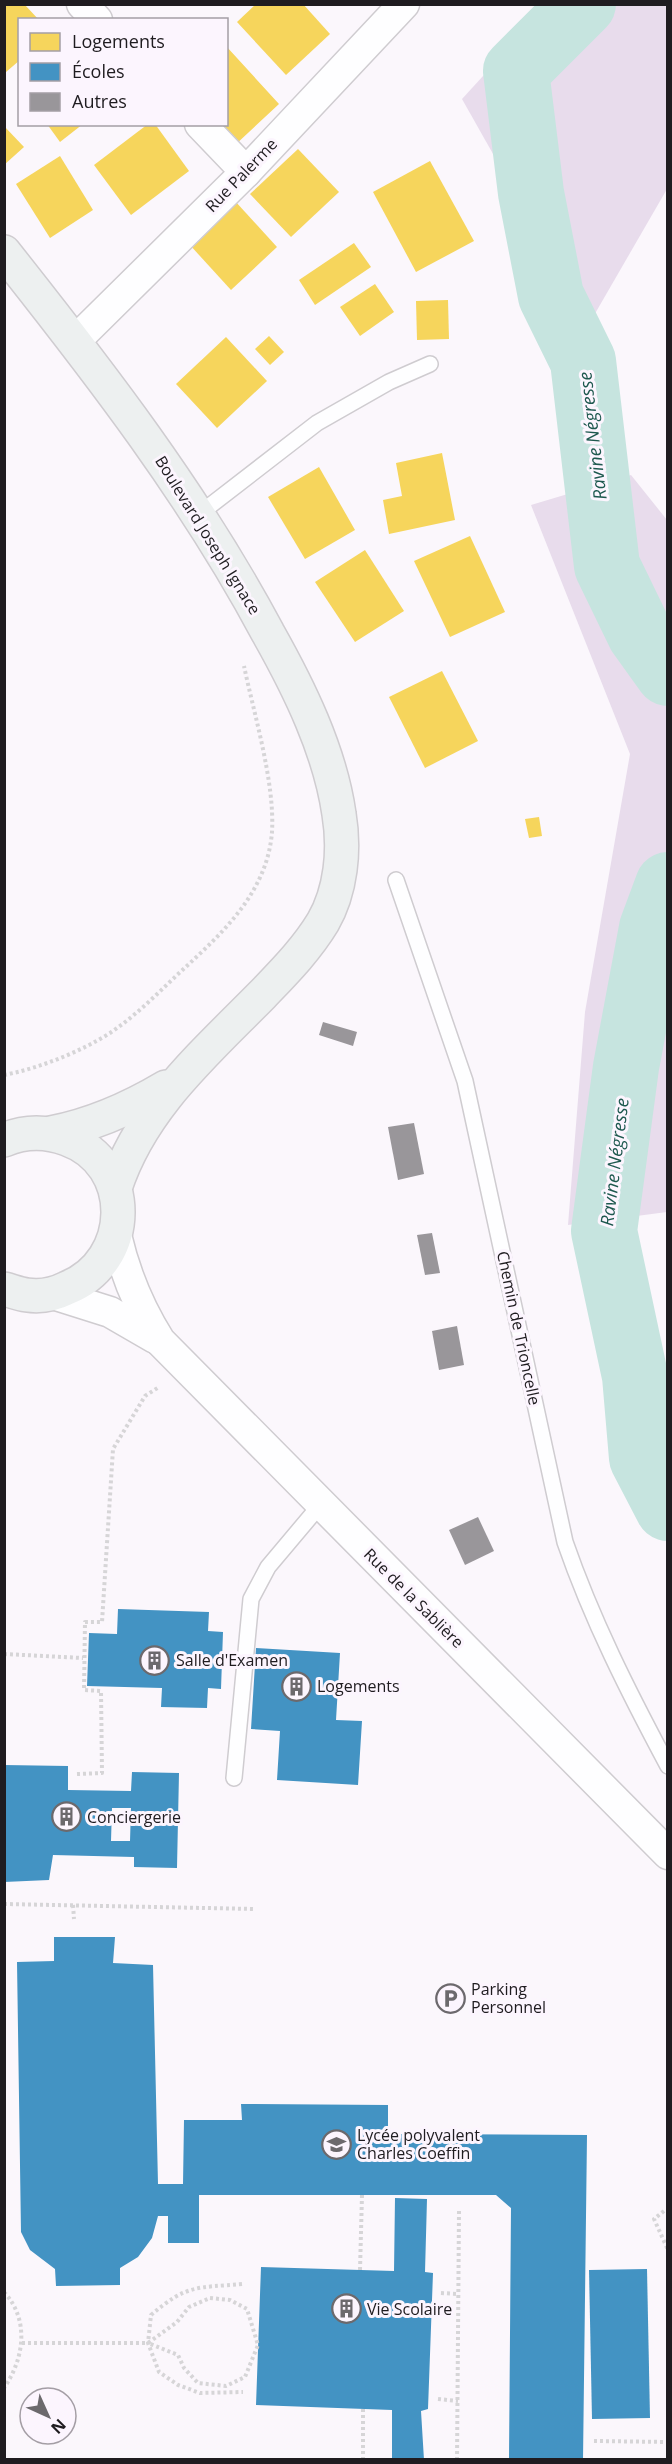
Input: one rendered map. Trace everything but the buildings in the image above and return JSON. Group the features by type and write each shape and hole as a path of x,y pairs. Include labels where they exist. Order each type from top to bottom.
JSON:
{"main road":[{"name":"Boulevard Joseph Ignace","path":"4,252 117,398 238,576 288,668 332,780 340,815 340,875 333,900 323,922 294,962 177,1080 135,1140 115,1188"},
{"name":"Boulevard Joseph Ignace","path":"51,1133 76,1128 108,1117 177,1080"},
{"path":"4,1140 18,1134 51,1133 79,1143 101,1163 115,1188 119,1212 116,1235 103,1262 80,1283 52,1294 28,1296 4,1289"}],"street":[{"path":"82,4 95,18"},
{"name":"Rue Palerme","path":"74,342 246,172 392,9"},
{"path":"202,126 246,172"},
{"name":"Rue de la Sablière","path":"116,1235 127,1277 143,1315 160,1341 668,1854"},
{"name":"Rue de la Sablière","path":"52,1294 110,1312 160,1341"}],"lane":[{"path":"198,514 317,423 389,382 430,364"},
{"name":"Chemin de Trioncelle","path":"396,880 465,1081 564,1542 615,1668 668,1766"},
{"path":"234,1778 251,1599 268,1567 321,1504"}],"path":[{"path":"4,1075 42,1064 110,1033 146,1004 226,929 248,900 265,867 272,832 271,797 241,655"},
{"path":"77,1774 102,1773 101,1691 84,1690 85,1622 102,1622 112,1449 145,1396 188,1370"},
{"path":"4,1654 84,1658"},
{"path":"4,1904 255,1909"},
{"path":"73,1905 74,1919"},
{"path":"360,2270 362,2195"},
{"path":"457,2460 459,2211"},
{"path":"664,2211 654,2219 668,2250"},
{"path":"243,2284 191,2288 172,2297 151,2315 148,2343 159,2372 178,2385 200,2393 243,2392"},
{"path":"4,2292 10,2298 20,2320 22,2343 18,2366 4,2388"},
{"path":"441,2293 458,2294"},
{"path":"22,2343 148,2343 178,2355 184,2368 198,2383 226,2386 244,2378 258,2345 247,2309 230,2300 210,2298 189,2307 177,2322 148,2343"},
{"path":"438,2399 458,2401"},
{"path":"363,2409 363,2460"},
{"path":"594,2441 668,2442"}],"shaded area":[{"path":"549,4 667,5 667,189 589,324 462,99"},
{"path":"631,475 667,520 667,1212 568,1225 585,1012 630,754 531,505"}],"waterway":[{"name":"Ravine Négresse","path":"583,4 516,71 531,193 551,296 583,361 607,566 640,634 668,673"},
{"name":"Ravine Négresse","path":"668,885 652,928 626,1067 604,1231 635,1376 642,1458 668,1508"}],"place":[{"name":"Salle d'Examen","path":"155,1660"},
{"name":"Logements","path":"296,1686"},
{"name":"Conciergerie","path":"66,1817"},
{"name":"Parking Personnel","path":"450,1998"},
{"name":"Lycée polyvalent Charles Coeffin","path":"336,2144"},
{"name":"Vie Scolaire","path":"346,2309"}]}
